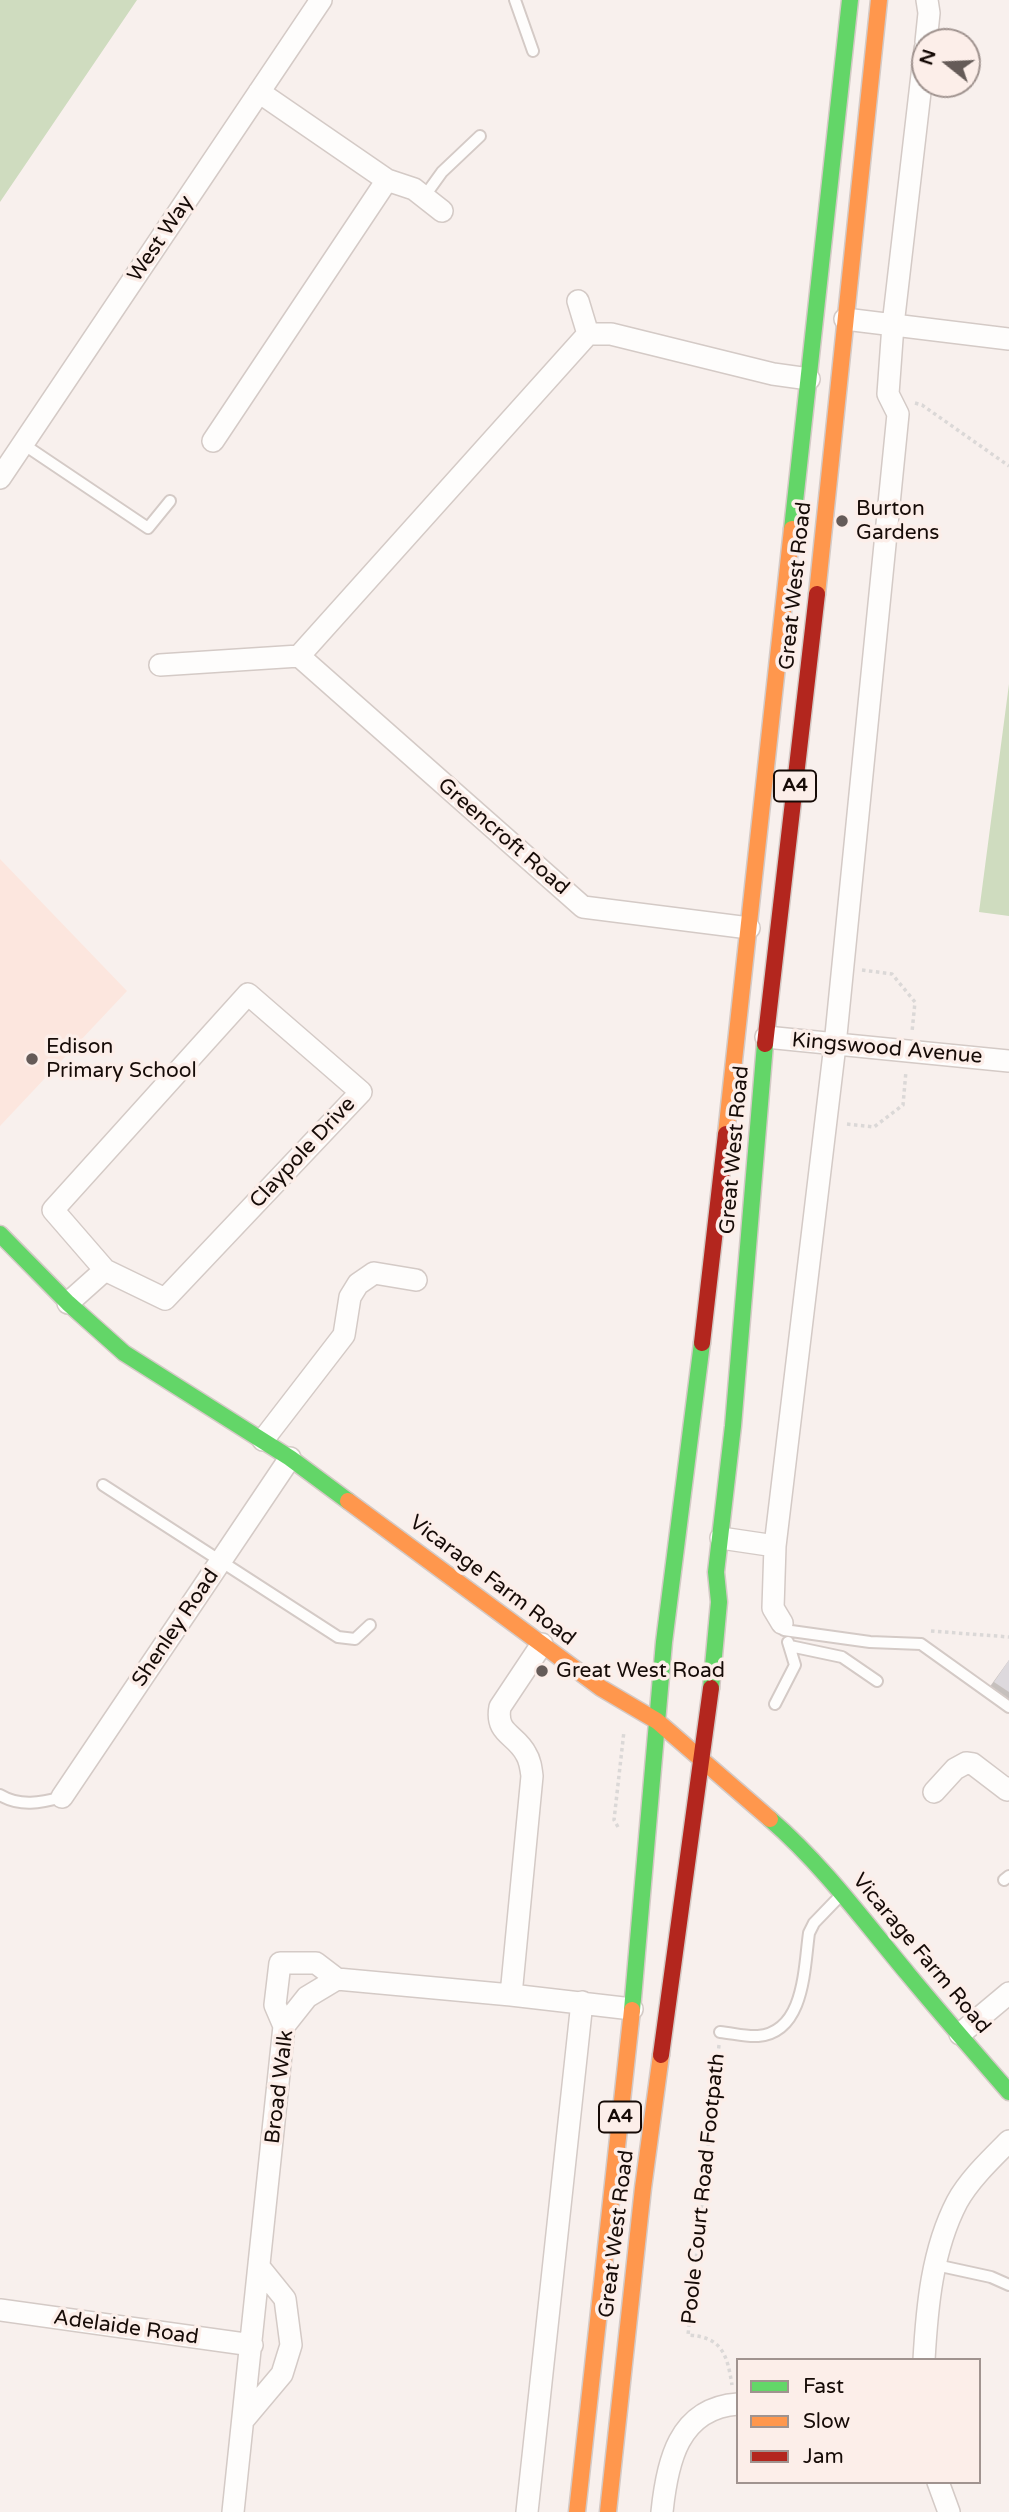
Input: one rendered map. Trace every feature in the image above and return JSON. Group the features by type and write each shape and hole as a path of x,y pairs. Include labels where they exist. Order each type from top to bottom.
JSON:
{"main road":[{"name":"Great West Road","path":"577,2512 632,2009 664,1642 708,1304 850,0"},
{"name":"Great West Road","path":"608,2512 643,2189 713,1677 719,1602 716,1572 733,1426 766,1037 824,530 879,0"},
{"name":"Vicarage Farm Road","path":"0,1234 68,1303 124,1353 290,1458 601,1688 657,1721 800,1845 1009,2092"},
{"name":"A4","path":"702,1590 716,1572"},
{"path":"657,1721 678,1706"}],"street":[{"name":"West Way","path":"0,478 321,0"},
{"path":"927,28 928,0"},
{"path":"259,92 387,180 414,188 442,211"},
{"path":"783,1626 773,1608 775,1546 835,1045 898,414 888,394 893,326 919,98"},
{"path":"213,441 387,180"},
{"path":"578,301 588,334"},
{"path":"845,319 1009,339"},
{"path":"160,665 299,656 588,334 611,334 773,374 809,379"},
{"name":"Greencroft Road","path":"299,656 583,908 749,928"},
{"name":"Claypole Drive","path":"248,994 361,1092 166,1299 105,1270 54,1210 248,994"},
{"name":"Kingswood Avenue","path":"766,1037 1009,1061"},
{"path":"68,1303 105,1270"},
{"path":"263,1440 344,1335 350,1297 358,1284 374,1273 416,1280"},
{"name":"Shenley Road","path":"62,1797 290,1458"},
{"path":"721,1538 775,1546"},
{"path":"510,1995 532,1776 526,1751 501,1726 498,1716 500,1707 542,1644"},
{"path":"934,1792 955,1769 966,1762 973,1764 1008,1790"},
{"path":"284,2026 275,2005 280,1963 316,1963 337,1979 632,2009"},
{"name":"Broad Walk","path":"233,2512 253,2345 284,2026 307,1997 337,1979"},
{"path":"960,2034 1009,1993"},
{"path":"527,2512 582,2002"},
{"path":"924,2358 929,2298 945,2231 958,2200 1009,2140"},
{"path":"245,2418 282,2374 291,2345 285,2299 260,2268"},
{"name":"Adelaide Road","path":"0,2310 253,2345"},
{"path":"662,2512 669,2462 679,2440 705,2412 736,2404"},
{"path":"939,2484 949,2512"}],"lane":[{"path":"515,0 533,51"},
{"path":"425,197 442,172 480,136"},
{"path":"23,444 149,528 170,501"},
{"path":"103,1485 338,1637 355,1639 370,1625"},
{"path":"775,1704 795,1665 783,1626 870,1642 921,1644 1009,1707"},
{"path":"790,1646 842,1657 877,1681"},
{"path":"0,1795 21,1803 62,1797"},
{"path":"720,2032 760,2036 791,2019 799,2002 808,1933 843,1893"},
{"path":"936,2265 990,2277 1009,2285"}],"path":[{"path":"888,394 922,405 1009,466"},
{"path":"826,1122 874,1127 903,1105 915,1002 892,974 842,968"},
{"path":"614,1820 625,1723"},
{"name":"Poole Court Road Footpath","path":"720,2032 688,2335 705,2336 721,2346 730,2371 736,2404"}],"shaded area":[{"name":"Edison Primary School","path":"0,859 127,991 0,1126"}],"green space":[{"path":"0,0 137,0 0,202"},
{"path":"1009,684 1009,916 979,912"}],"building":[{"path":"1009,1660 1009,1692 994,1682"}],"traffic: fast":[{"path":"792,529 850,0"},
{"path":"711,1688 719,1602 716,1572 733,1426 765,1044"},
{"path":"0,1234 68,1303 124,1353 290,1458 348,1501"},
{"path":"632,2010 664,1642 702,1343"},
{"path":"770,1819 825,1874 1009,2092"}],"traffic: slow":[{"path":"817,594 879,0"},
{"path":"726,1134 792,529"},
{"path":"348,1501 601,1688 657,1721 770,1819"},
{"path":"577,2512 632,2010"},
{"path":"608,2512 643,2188 661,2055"}],"traffic: jam":[{"path":"765,1044 817,594"},
{"path":"702,1343 726,1134"},
{"path":"661,2055 711,1688"}],"place":[{"name":"Burton Gardens","path":"842,521"},
{"name":"Edison Primary School","path":"32,1059"},
{"name":"Great West Road","path":"542,1671"}]}
